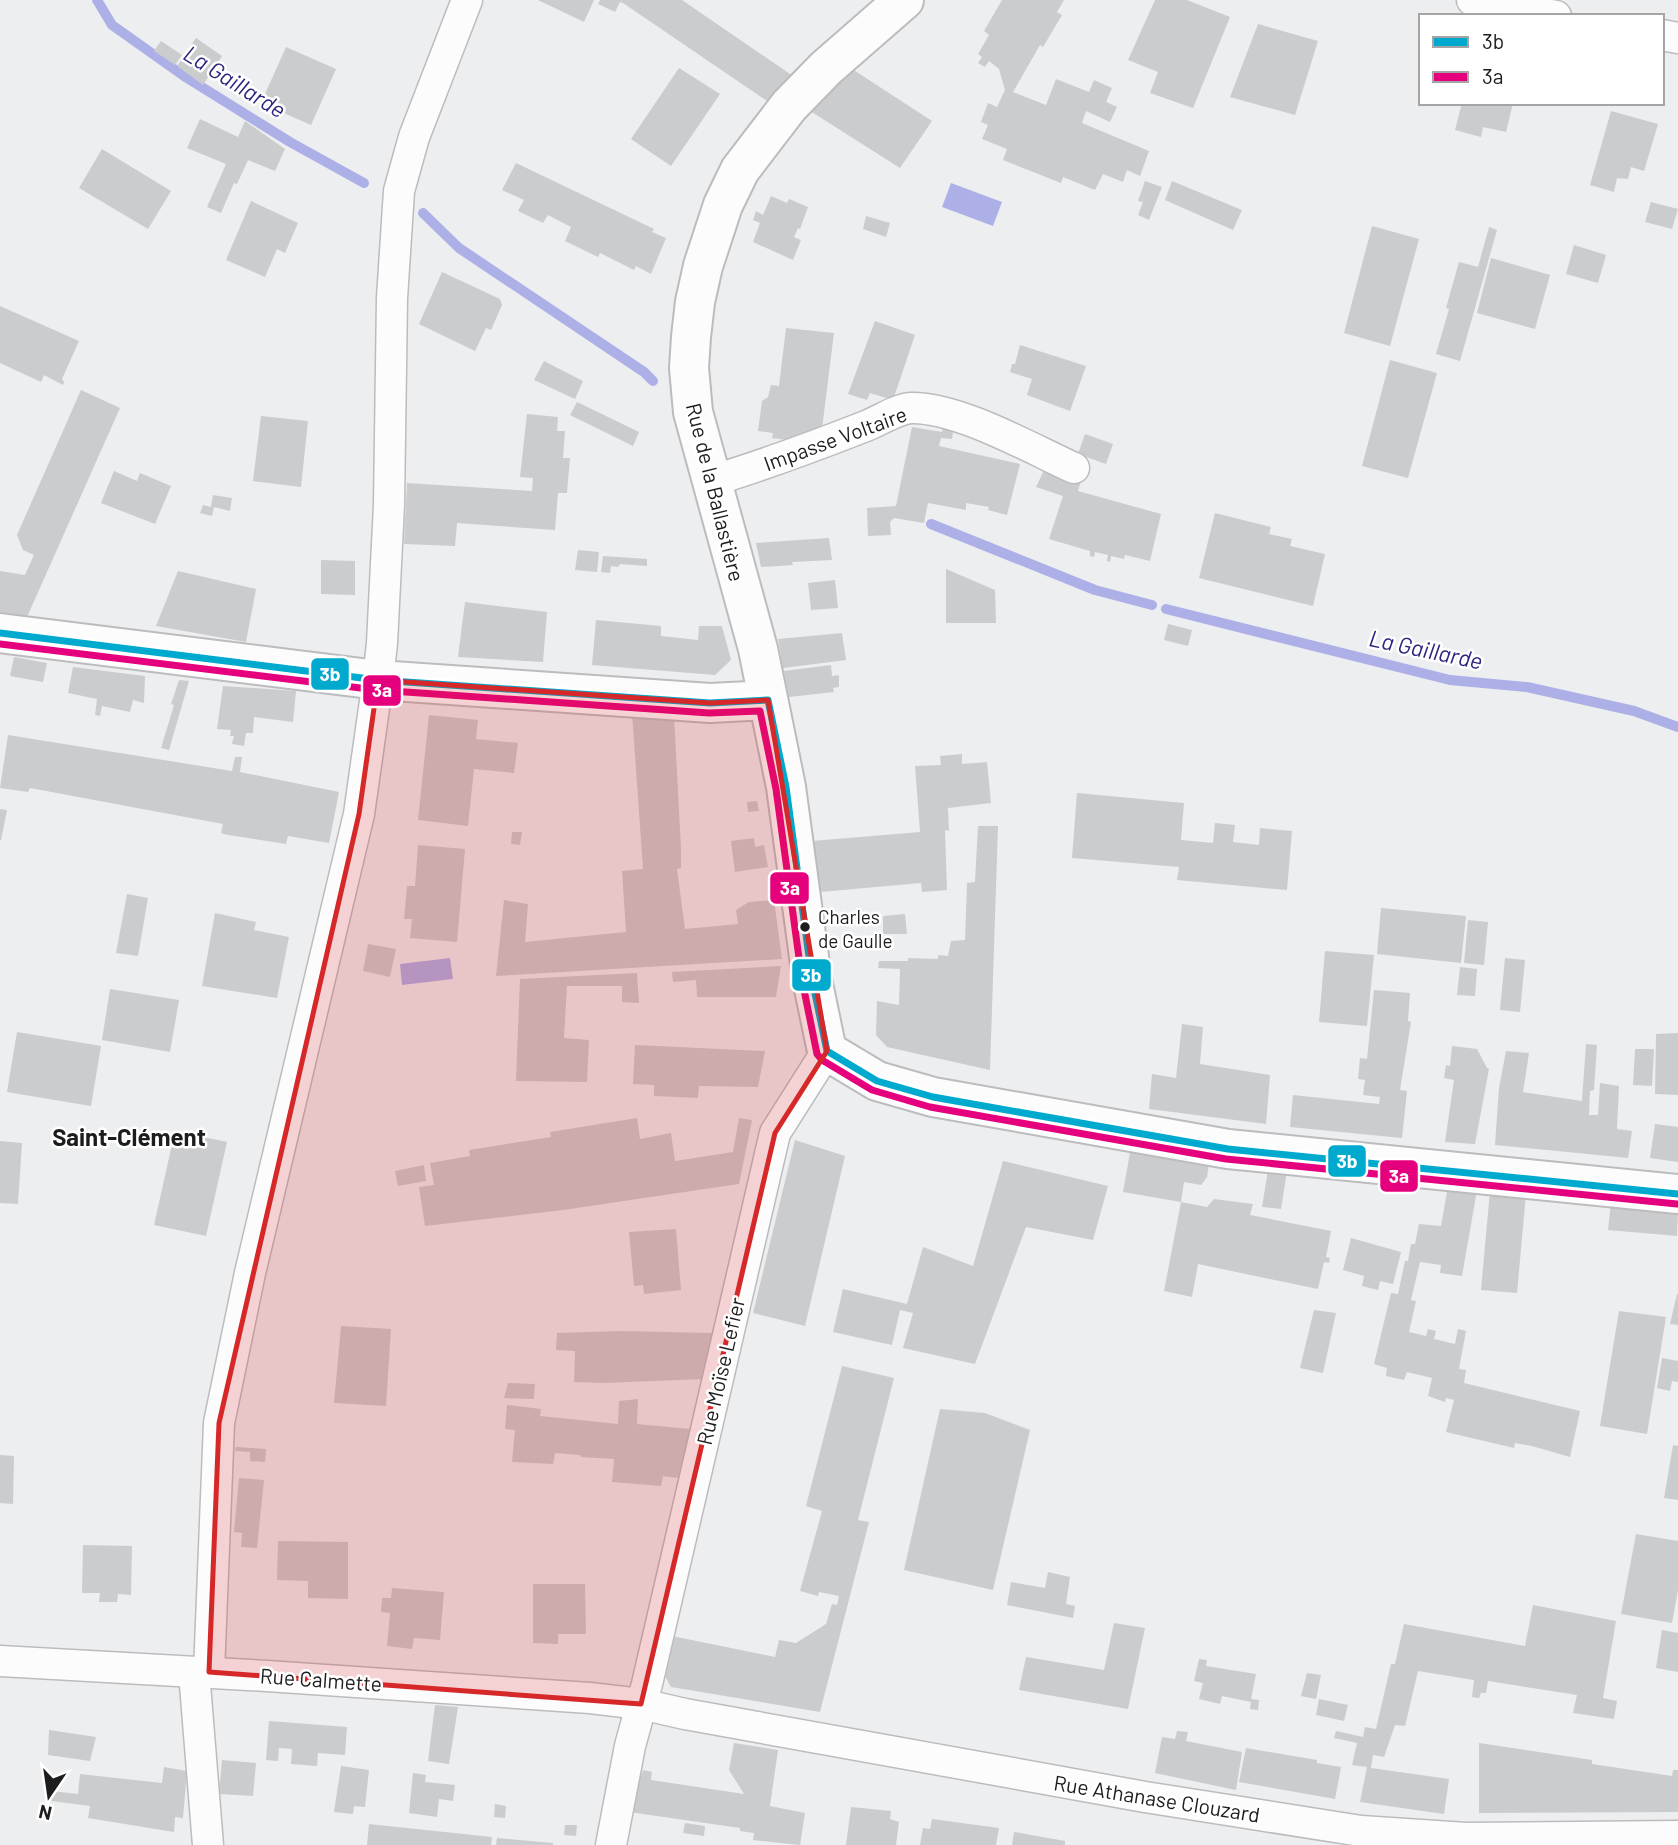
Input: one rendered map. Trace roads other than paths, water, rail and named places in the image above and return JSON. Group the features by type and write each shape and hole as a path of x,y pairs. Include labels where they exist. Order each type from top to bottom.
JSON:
{"street":[{"path":"208,1845 202,1672 219,1423 250,1273 359,814 382,643 388,519 392,298 399,191 414,137 467,0"},
{"name":"Rue de la Ballastière","path":"827,1051 812,979 786,787 758,649 693,412 689,368 695,302 704,266 723,205 740,170 789,106 826,68 904,0"},
{"path":"1472,0 1546,14"},
{"name":"Impasse Voltaire","path":"711,481 771,463 908,408 946,412 1074,468"},
{"path":"0,633 378,680 710,703 768,700"},
{"path":"827,1051 877,1081 933,1097 1228,1149 1678,1194"},
{"name":"Rue Moïse Lefier","path":"611,1845 630,1746 775,1133 827,1051"},
{"name":"Rue Calmette","path":"0,1661 576,1697 641,1704"},
{"name":"Rue Athanase Clouzard","path":"641,1704 1145,1797 1361,1831 1466,1838 1678,1836"}],"water":[{"path":"951,183 1002,202 993,226 942,207"},
{"path":"450,958 453,979 402,985 400,964"}],"waterway":[{"name":"La Gaillarde","path":"97,0 112,25 184,76 290,142 364,183"},
{"name":"La Gaillarde","path":"423,213 459,248 644,372 653,381"},
{"name":"La Gaillarde","path":"931,524 1095,590 1152,605"},
{"name":"La Gaillarde","path":"1166,609 1450,680 1527,687 1634,711 1678,727"}],"place":[{"name":"Charles de Gaulle","path":"805,927"}],"district":[{"name":"Saint-Clément","path":"129,1136"}]}
